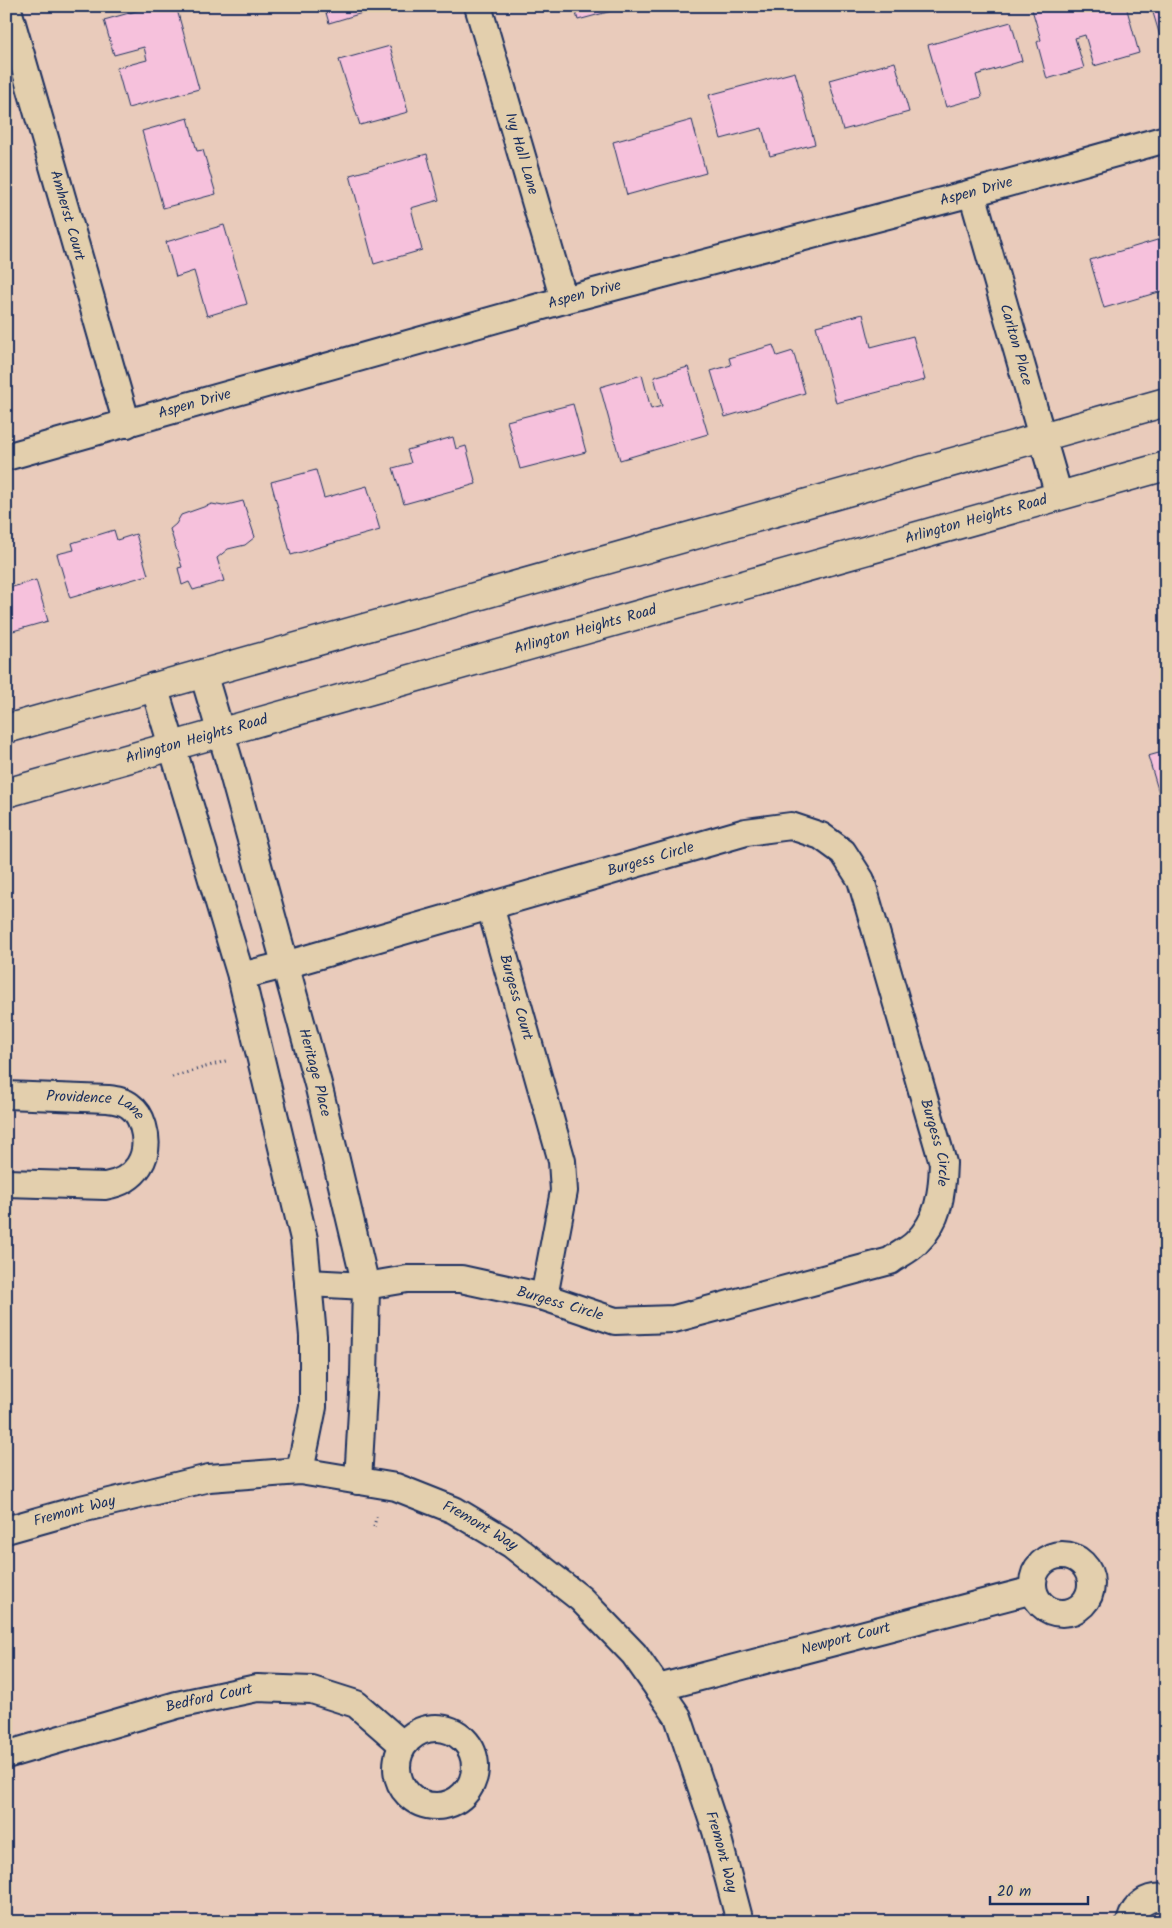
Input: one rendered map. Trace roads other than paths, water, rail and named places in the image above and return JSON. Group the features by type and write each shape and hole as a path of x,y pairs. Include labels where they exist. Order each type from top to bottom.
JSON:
{"main road":[{"path":"6,729 1166,402"},
{"name":"Arlington Heights Road","path":"6,793 1166,466"}],"street":[{"name":"Amherst Court","path":"7,6 127,424"},
{"name":"Ivy Hall Lane","path":"478,6 564,300"},
{"name":"Aspen Drive","path":"6,457 564,300 972,193 1166,139"},
{"name":"Carlton Place","path":"972,193 1059,496"},
{"name":"Heritage Place","path":"202,673 221,733 322,1103 366,1286 364,1376 358,1481"},
{"path":"154,686 241,976 304,1239 313,1336 313,1407 300,1471"},
{"name":"Burgess Circle","path":"308,1283 366,1286 407,1279 461,1279 544,1297 615,1321 674,1319 890,1261 915,1244 933,1221 942,1194 943,1163 860,880 843,852 821,836 791,826 746,832 490,906"},
{"path":"241,976 285,966 490,906"},
{"name":"Burgess Court","path":"490,906 562,1161 564,1191 544,1297"},
{"name":"Providence Lane","path":"6,1095 108,1099 122,1102 130,1106 137,1113 142,1122 146,1144 138,1167 132,1175 117,1184 105,1186 6,1183"},
{"name":"Fremont Way","path":"6,1530 77,1510 209,1478 300,1471 396,1487 454,1510 512,1544 581,1599 634,1654 658,1688 678,1717 716,1830 740,1922"},
{"name":"Newport Court","path":"658,1688 1033,1590"},
{"name":"Bedford Court","path":"6,1756 177,1705 257,1688 312,1690 356,1704 403,1745"},
{"path":"1130,1922 1133,1913 1139,1905 1148,1899 1166,1898"}]}
